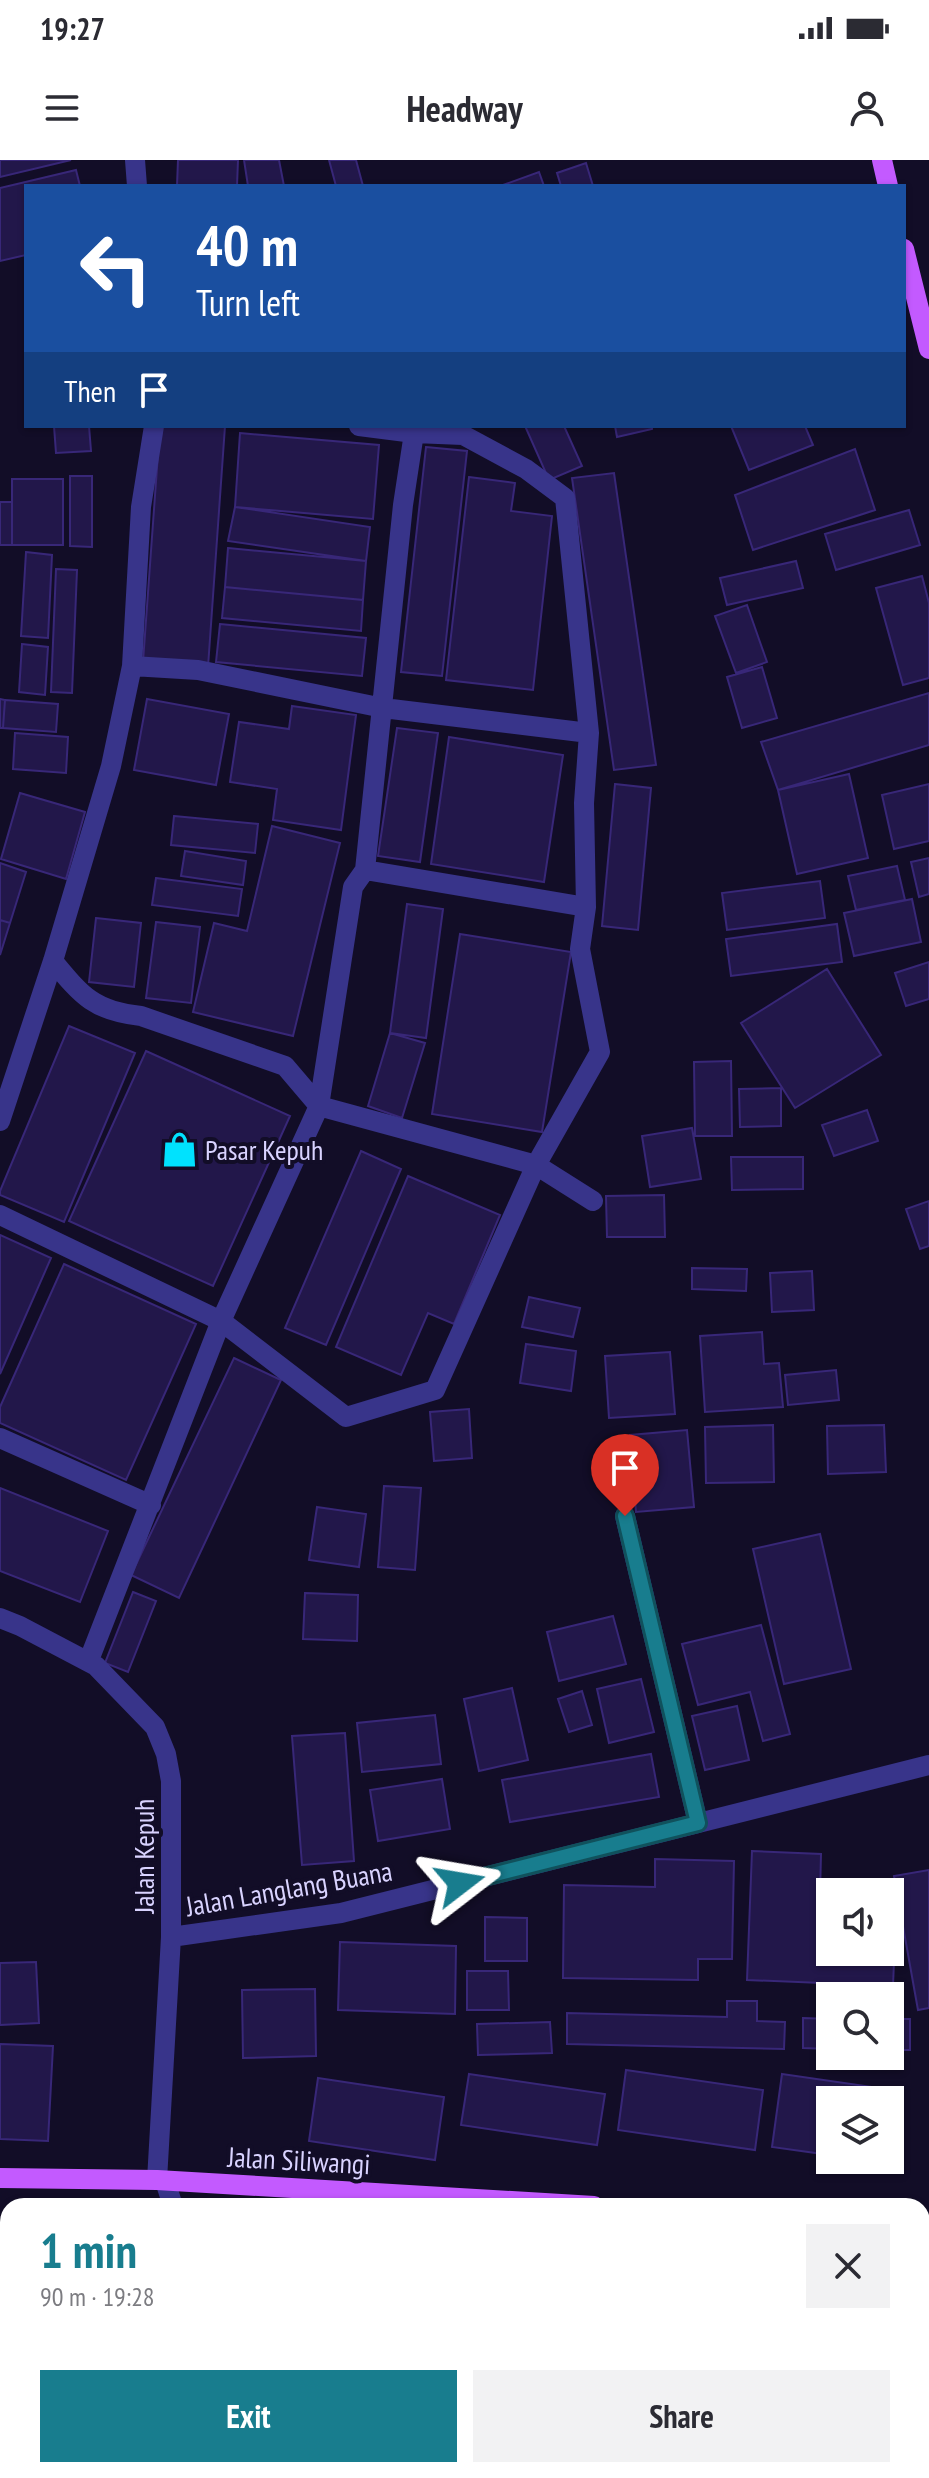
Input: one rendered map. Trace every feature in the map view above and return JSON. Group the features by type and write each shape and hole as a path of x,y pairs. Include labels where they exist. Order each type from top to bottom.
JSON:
{"main road":[{"path":"882,160 888,184"},
{"path":"906,257 929,349"},
{"name":"Jalan Siliwangi","path":"0,2178 159,2180 460,2198"}],"street":[{"path":"135,160 137,184"},
{"path":"0,1121 53,961 111,766 132,666 141,507 154,428"},
{"path":"0,1215 221,1321 346,1417 435,1390 544,1170 600,1052 580,949 586,907 584,803 589,733 565,498 526,469 463,435 375,428"},
{"path":"92,1663 221,1321 319,1106 353,887 365,870 401,519 414,433"},
{"path":"132,666 198,670 383,708 589,733"},
{"path":"365,870 586,907"},
{"path":"53,961 82,995 117,1014 141,1016 285,1066 319,1106 544,1170 588,1198"},
{"path":"0,1438 151,1505"},
{"path":"625,1516 698,1823"},
{"name":"Jalan Kepuh","path":"0,1618 92,1663 155,1727 166,1754 171,1781 171,1937 159,2180"},
{"name":"Jalan Langlang Buana","path":"171,1937 341,1913 929,1765"},
{"path":"159,2180 169,2198"}],"building":[{"path":"0,160 71,160 0,177"},
{"path":"178,160 238,160 237,184 177,184"},
{"path":"244,160 279,160 284,184 248,184"},
{"path":"329,160 356,160 362,184 335,184"},
{"path":"586,163 592,184 560,184 557,173"},
{"path":"76,170 80,184 24,184 24,255 0,261 0,188"},
{"path":"539,172 543,184 506,184"},
{"path":"54,428 89,428 91,451 56,453"},
{"path":"160,428 225,428 208,667 143,662"},
{"path":"526,428 565,428 582,466 549,480"},
{"path":"615,428 652,428 652,429 617,437"},
{"path":"732,428 806,428 813,445 749,470"},
{"path":"240,433 379,445 373,519 235,507"},
{"path":"426,447 467,451 442,676 401,672"},
{"path":"855,449 875,510 753,550 735,495"},
{"path":"614,473 656,765 614,770 572,478"},
{"path":"70,476 92,476 92,547 70,546"},
{"path":"469,477 515,483 511,511 552,516 533,690 446,680"},
{"path":"12,479 63,479 63,545 12,545"},
{"path":"0,502 12,502 12,545 0,545"},
{"path":"235,507 370,527 366,561 228,541"},
{"path":"909,510 920,545 836,570 825,534"},
{"path":"228,548 366,561 363,600 225,587"},
{"path":"26,552 52,555 48,638 21,636"},
{"path":"796,561 803,588 727,605 720,578"},
{"path":"56,569 77,570 72,693 51,692"},
{"path":"922,576 929,603 929,678 903,685 876,588"},
{"path":"225,587 363,600 361,631 222,618"},
{"path":"747,605 767,662 736,673 715,616"},
{"path":"220,624 366,638 362,676 216,662"},
{"path":"22,644 48,647 45,695 19,692"},
{"path":"762,667 777,718 742,728 727,677"},
{"path":"929,693 929,745 778,790 761,742"},
{"path":"0,699 5,700 3,728 0,728"},
{"path":"147,699 229,714 216,785 134,770"},
{"path":"5,700 58,704 56,732 3,728"},
{"path":"292,706 356,715 341,830 273,820 277,789 230,782 239,722 289,729"},
{"path":"397,728 438,733 420,862 378,856"},
{"path":"15,733 68,737 66,773 13,769"},
{"path":"449,737 563,755 544,882 431,864"},
{"path":"849,774 868,858 797,874 778,790"},
{"path":"615,784 651,788 638,930 602,926"},
{"path":"929,784 929,841 894,849 882,795"},
{"path":"20,793 85,812 66,879 1,859"},
{"path":"174,816 258,824 255,853 171,845"},
{"path":"272,826 340,843 293,1036 193,1012 214,923 247,931"},
{"path":"185,851 246,861 243,885 181,876"},
{"path":"929,858 929,894 919,897 911,862"},
{"path":"0,863 26,872 10,923 0,920"},
{"path":"897,866 905,900 856,910 848,876"},
{"path":"156,878 242,889 238,916 152,905"},
{"path":"820,881 825,918 727,930 722,893"},
{"path":"912,899 921,942 854,956 844,913"},
{"path":"407,904 443,909 426,1038 390,1033"},
{"path":"96,918 141,923 134,987 89,982"},
{"path":"0,920 10,923 0,955"},
{"path":"156,922 200,927 191,1003 146,998"},
{"path":"837,924 842,962 731,976 726,939"},
{"path":"460,934 571,952 542,1132 432,1114"},
{"path":"929,962 929,999 906,1006 895,973"},
{"path":"827,969 881,1055 795,1108 741,1023"},
{"path":"69,1026 135,1053 64,1222 0,1195 0,1191"},
{"path":"390,1033 425,1043 402,1118 368,1106"},
{"path":"146,1051 290,1116 213,1286 69,1221"},
{"path":"731,1061 732,1136 695,1136 694,1062"},
{"path":"781,1088 781,1126 740,1127 739,1089"},
{"path":"867,1110 878,1141 834,1156 822,1125"},
{"path":"692,1128 701,1179 650,1187 642,1136"},
{"path":"361,1151 401,1169 326,1345 285,1328"},
{"path":"731,1157 803,1157 803,1189 732,1190"},
{"path":"408,1176 500,1215 454,1324 428,1313 401,1375 336,1347"},
{"path":"664,1195 665,1237 607,1237 606,1196"},
{"path":"929,1201 929,1246 920,1249 906,1209"},
{"path":"0,1235 51,1258 0,1374"},
{"path":"64,1264 196,1324 126,1480 0,1423 0,1407"},
{"path":"692,1268 747,1269 746,1291 692,1289"},
{"path":"812,1271 814,1310 772,1312 770,1273"},
{"path":"529,1297 580,1308 573,1337 522,1327"},
{"path":"762,1332 764,1364 779,1363 783,1407 705,1412 700,1336"},
{"path":"526,1344 576,1351 571,1391 520,1383"},
{"path":"670,1352 675,1414 609,1418 605,1356"},
{"path":"234,1358 281,1380 179,1598 131,1575"},
{"path":"836,1370 839,1400 788,1405 785,1375"},
{"path":"469,1409 472,1458 434,1461 430,1412"},
{"path":"773,1425 774,1482 706,1483 705,1427"},
{"path":"884,1425 886,1472 828,1474 827,1426"},
{"path":"687,1430 694,1507 636,1512 630,1435"},
{"path":"384,1486 421,1488 415,1570 378,1567"},
{"path":"0,1488 108,1531 80,1602 0,1571"},
{"path":"317,1507 366,1514 359,1567 309,1560"},
{"path":"820,1534 851,1669 784,1684 753,1549"},
{"path":"133,1592 156,1601 128,1672 105,1663"},
{"path":"305,1593 358,1595 357,1641 303,1639"},
{"path":"613,1616 626,1664 559,1681 547,1632"},
{"path":"761,1625 790,1734 763,1741 750,1692 698,1705 682,1644"},
{"path":"641,1679 654,1732 609,1743 597,1689"},
{"path":"512,1688 528,1760 479,1771 464,1699"},
{"path":"582,1691 592,1725 569,1732 558,1699"},
{"path":"737,1706 749,1760 705,1770 692,1716"},
{"path":"435,1715 441,1764 362,1772 357,1723"},
{"path":"345,1733 354,1861 302,1865 292,1736"},
{"path":"651,1754 659,1797 510,1822 502,1780"},
{"path":"442,1779 450,1829 378,1841 370,1790"},
{"path":"752,1851 821,1854 820,1878 816,1878 816,1966 894,1966 893,1982 747,1980"},
{"path":"655,1859 734,1861 732,1959 698,1959 698,1980 563,1978 564,1885 655,1887"},
{"path":"929,1870 929,2008 918,2010 904,1932 904,1878 894,1876"},
{"path":"485,1917 527,1918 527,1961 485,1961"},
{"path":"340,1942 456,1946 455,2014 338,2010"},
{"path":"36,1962 39,2023 0,2025 0,1963"},
{"path":"467,1971 508,1971 509,2010 467,2010"},
{"path":"315,1989 316,2056 243,2058 242,1990"},
{"path":"727,2001 757,2001 757,2021 785,2022 784,2049 567,2044 567,2013 727,2017"},
{"path":"803,2018 816,2018 816,2048 803,2048"},
{"path":"904,2019 910,2019 910,2050 904,2050"},
{"path":"550,2022 552,2053 478,2055 477,2024"},
{"path":"0,2044 53,2046 48,2141 0,2139"},
{"path":"626,2070 763,2090 755,2150 618,2130"},
{"path":"469,2074 605,2094 597,2145 461,2125"},
{"path":"782,2074 865,2086 816,2086 816,2153 772,2147"},
{"path":"318,2078 444,2097 435,2160 309,2141"}],"place":[{"name":"Pasar Kepuh","path":"179,1149"}],"route":[{"path":"460,1883 698,1823 625,1516"}]}
